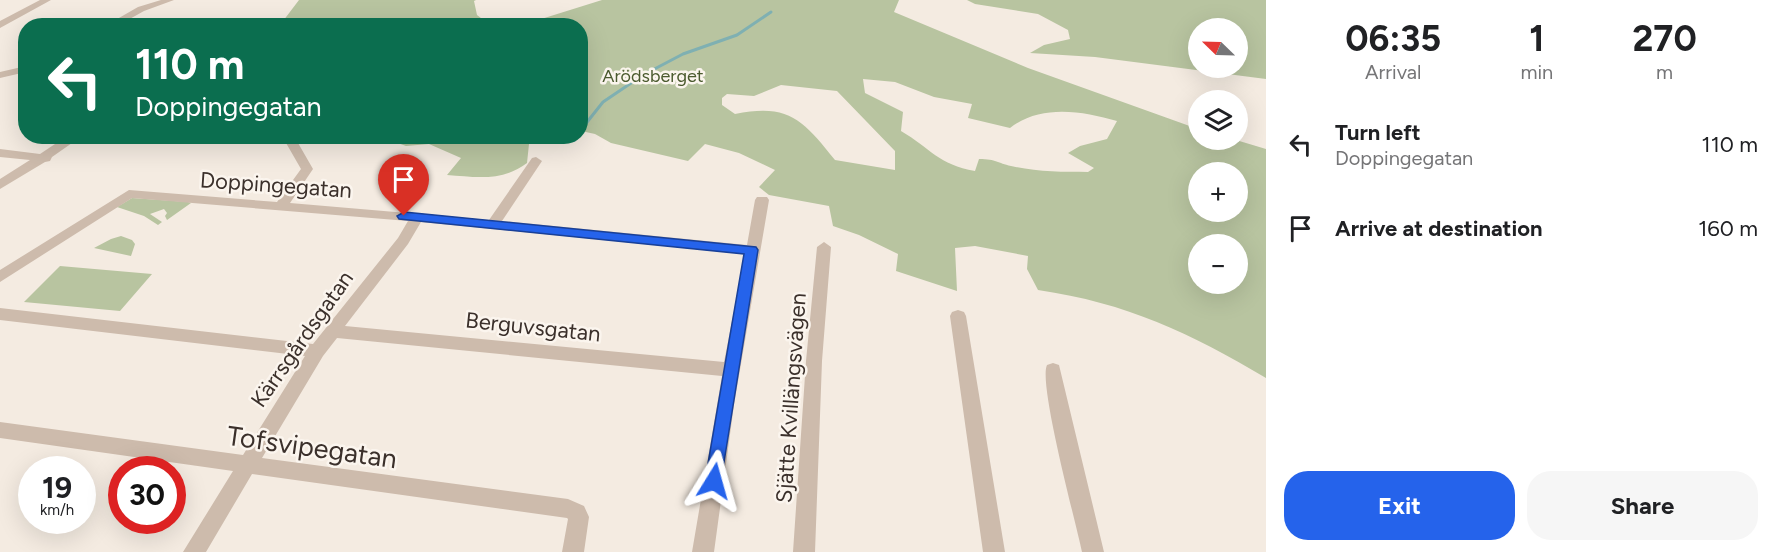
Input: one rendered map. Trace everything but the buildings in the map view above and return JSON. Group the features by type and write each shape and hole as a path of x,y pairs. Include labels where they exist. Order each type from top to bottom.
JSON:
{"street":[{"path":"0,25 47,0"},
{"path":"124,18 141,9 170,0"},
{"path":"0,75 18,71"},
{"path":"0,185 65,144"},
{"path":"281,206 307,169 293,144"},
{"path":"0,153 46,158"},
{"path":"493,225 536,161"},
{"name":"Doppingegatan","path":"0,277 129,194 417,218 751,250"},
{"path":"703,552 751,250 762,200"},
{"name":"Kärrsgårdsgatan","path":"194,552 330,331 403,241 417,218"},
{"name":"Sjätte Kvillängsvägen","path":"804,552 814,361 824,247"},
{"path":"0,314 317,351"},
{"path":"958,316 994,552"},
{"name":"Berguvsgatan","path":"330,331 731,370"},
{"path":"1053,370 1063,429 1093,552"},
{"name":"Tofsvipegatan","path":"0,430 568,509 577,513 579,517 573,552"}],"green space":[{"path":"299,0 476,0 474,1 477,15 481,18 285,18"},
{"name":"Arödsberget","path":"602,0 899,0 894,12 1028,68 1188,125 1188,150 1248,150 1248,144 1266,149 1266,378 1211,347 1157,322 1100,303 1038,290 1027,269 1028,256 975,246 955,248 957,291 896,271 898,254 859,235 833,226 829,206 769,195 759,187 775,170 739,153 705,144 688,161 611,143 588,132 588,18 544,18","holes":["863,79 895,82 934,97 972,104 968,118 1010,128 1035,115 1062,112 1076,112 1117,121 1107,139 1080,146 1068,153 1094,168 1088,172 1030,169 979,159 975,171 952,165 901,131 903,112 865,93","781,85 837,91 895,151 895,170 835,160 804,125 782,113 753,111 735,114 722,105 722,98 727,94 754,96"]},
{"path":"967,0 1266,0 1266,79 1248,77 1248,18 1188,18 1188,69 1095,57 1030,53 1044,45 1070,39 1068,30 1038,14 975,4"},
{"path":"400,144 429,144 406,146"},
{"path":"429,144 529,144 527,163 498,176 447,175 461,158"},
{"path":"132,198 191,203 167,220 165,216 167,213 164,209 150,214 162,222 158,225 144,216 117,207"},
{"path":"121,236 132,240 135,244 131,256 94,248 111,239"},
{"path":"60,266 152,274 120,311 24,302"}],"waterway":[{"path":"588,121 603,102 643,75 683,54 737,35 771,12"}],"route":[{"path":"404,216 751,250 714,481"}]}
